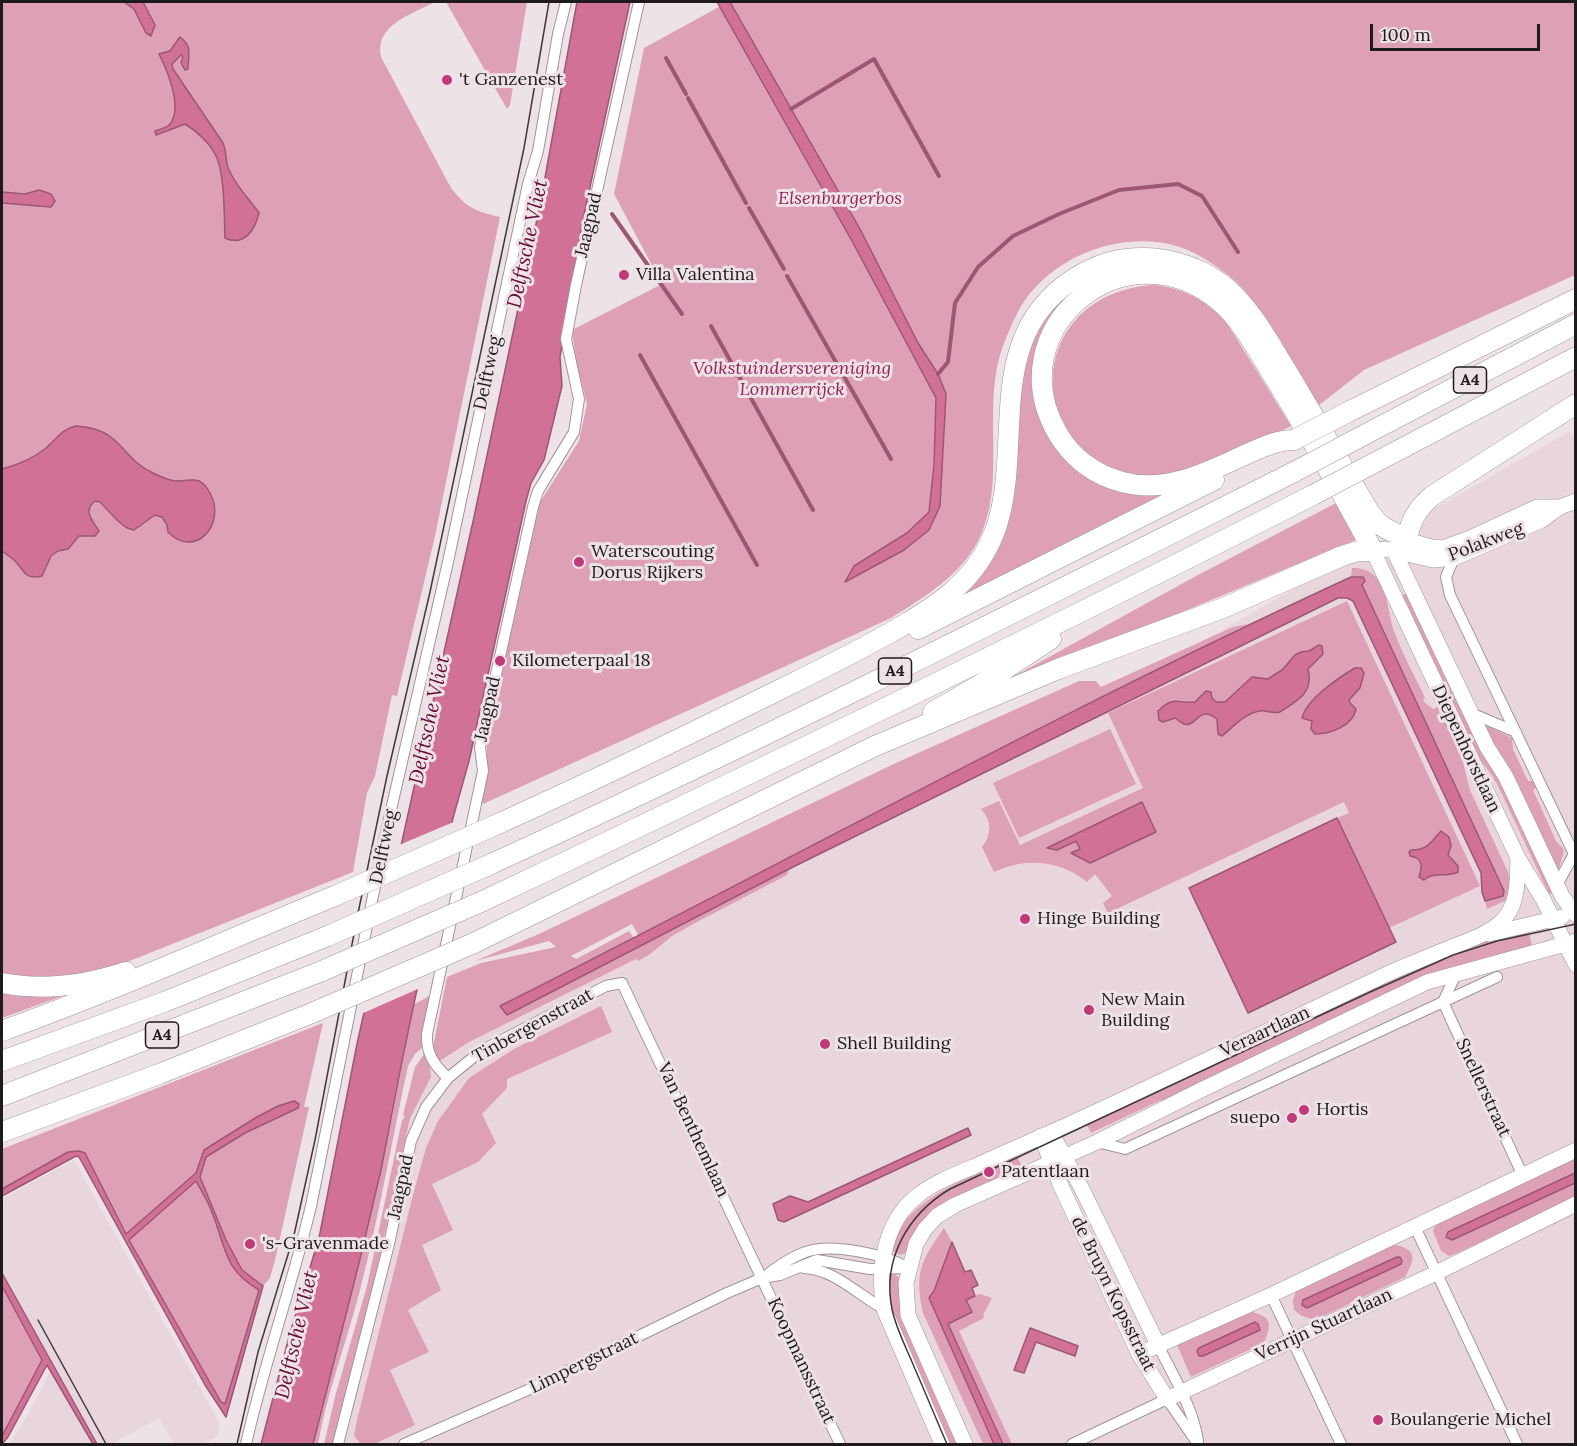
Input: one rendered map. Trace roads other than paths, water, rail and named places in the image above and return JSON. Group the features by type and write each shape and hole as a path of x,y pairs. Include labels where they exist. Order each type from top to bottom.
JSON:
{"highway":[{"name":"A4","path":"861,650 935,605 955,590 978,563 997,525 1004,490 1014,371 1024,337 1039,310 1062,287 1085,272 1121,260 1141,258 1176,262 1209,276 1247,309 1289,375 1370,513 1403,548"},
{"name":"A4","path":"2,1132 159,1074 312,1013 474,943 875,746 1058,669 1223,608 1342,556 1353,552 1372,551 1291,405 1228,309 1202,288 1182,279 1156,273 1136,273 1115,278 1095,287 1076,301 1061,319 1049,340 1043,365 1042,380 1049,416 1062,441 1082,462 1107,477 1136,485 1150,486 1174,483 1199,476 1285,442"},
{"name":"A4","path":"2,1031 148,975 500,823 861,650 918,628 1285,442 1575,299"},
{"name":"A4","path":"2,1061 164,1002 330,935 620,805 1036,602 1296,471 1575,324"},
{"name":"A4","path":"2,1096 322,971 483,901 762,769 1110,598 1313,495 1575,357"},
{"path":"1403,548 1411,522 1424,503 1575,404"},
{"name":"A4","path":"875,746 995,676 1110,598"},
{"name":"A4","path":"2,983 43,987 82,984 195,953"}],"main road":[{"name":"Polakweg","path":"1403,548 1433,560 1454,558 1542,520 1560,507 1575,501"},
{"name":"Polakweg","path":"1372,551 1443,548 1537,507 1560,507"},
{"name":"Diepenhorstlaan","path":"1403,548 1406,575 1487,747 1506,777 1557,885 1575,914"},
{"name":"Diepenhorstlaan","path":"1372,551 1518,858 1540,894 1552,920 1570,942 1575,965"},
{"name":"Veraartlaan","path":"1480,936 1502,921 1512,905 1516,895 1518,858"},
{"name":"Veraartlaan","path":"942,1444 884,1309 881,1295 883,1263 891,1231 916,1196 942,1181 1389,973 1480,936 1575,914"},
{"path":"1570,942 1575,914"},
{"name":"Veraartlaan","path":"965,1444 908,1315 906,1283 908,1268 916,1244 925,1229 937,1216 954,1205 1097,1142 1201,1089 1428,982 1570,942"},
{"name":"de Bruyn Kopsstraat","path":"1046,1134 1139,1354 1167,1399"},
{"path":"1139,1354 1271,1295 1575,1150"},
{"name":"de Bruyn Kopsstraat","path":"1058,1159 1081,1187 1158,1345"},
{"name":"Verrijn Stuartlaan","path":"1167,1399 1436,1273 1575,1204"}],"street":[{"name":"Delftweg","path":"246,1444 311,1206 385,836 448,562 528,184 537,151 566,2"},
{"name":"Jaagpad","path":"338,1444 389,1244 411,1141 426,1107 448,1078 432,1061 427,1048 427,1034 483,771 480,747 532,507 538,491 574,432 579,399 566,339 639,2"},
{"path":"1454,558 1446,576 1450,595 1574,854 1557,885"},
{"name":"Diepenhorstlaan","path":"1471,713 1516,732"},
{"path":"1443,1002 1456,974"},
{"path":"1097,1142 1125,1149 1497,977"},
{"name":"Tinbergenstraat","path":"448,1078 482,1051 606,986 622,983"},
{"name":"Van Benthemlaan","path":"622,983 762,1278"},
{"name":"Snellerstraat","path":"1443,1002 1522,1174"},
{"path":"1415,1227 1517,1444"},
{"name":"Limpergstraat","path":"762,1278 775,1267 804,1252 822,1249 908,1268"},
{"name":"Limpergstraat","path":"404,1444 530,1389 762,1278 780,1275 817,1260 883,1263"},
{"name":"Limpergstraat","path":"800,1268 816,1268 831,1275 884,1309"},
{"name":"Koopmansstraat","path":"762,1278 840,1444"},
{"path":"1271,1295 1341,1444"},
{"name":"de Bruyn Kopsstraat","path":"1158,1345 1196,1428 1198,1444"},
{"name":"de Bruyn Kopsstraat","path":"1167,1399 1198,1444"},
{"name":"Verrijn Stuartlaan","path":"1072,1444 1167,1399"}],"water":[{"path":"124,2 143,2 155,25 151,36 146,33 134,9"},
{"name":"Delftsche Vliet","path":"577,2 630,2 582,224 560,357 562,386 544,460 531,483 526,501 469,761 453,818 381,1170 313,1444 261,1444 290,1333 319,1238 357,1044 474,517 540,205"},
{"path":"717,2 730,2 860,229 918,343 938,374 946,394 940,506 929,530 904,550 845,582 854,566 907,533 929,512 934,465 936,398 852,241"},
{"path":"180,37 188,48 188,69 185,70 181,63 183,57 181,55 172,64 173,69 223,143 232,176 259,213 252,230 238,240 225,238 224,197 220,166 207,143 185,124 156,135 155,131 168,126 175,111 173,90 159,54 170,51"},
{"path":"39,190 51,194 55,201 51,207 2,203 2,192 25,194"},
{"path":"76,426 103,432 142,467 158,475 175,481 195,480 202,483 210,493 214,505 214,516 206,535 188,542 178,540 168,532 162,517 155,515 134,530 127,528 100,502 95,501 89,508 89,512 99,531 95,536 79,536 68,549 58,551 51,556 42,576 31,577 25,573 2,551 2,469 36,455 63,432"},
{"path":"1351,577 1363,577 1365,581 1362,585 1504,891 1503,896 1485,901 1481,873 1353,601 1338,598 789,869 507,1015 500,1006 1030,733"},
{"path":"1319,645 1322,646 1323,654 1308,669 1307,690 1280,712 1263,711 1249,714 1222,736 1218,734 1217,719 1211,715 1202,715 1188,724 1183,724 1175,718 1163,722 1159,720 1158,711 1163,706 1176,701 1195,702 1206,691 1211,692 1216,702 1225,702 1252,677 1268,679 1282,670 1295,655"},
{"path":"1355,668 1361,668 1364,673 1360,688 1349,700 1356,709 1354,715 1340,728 1315,734 1311,729 1312,721 1302,718 1305,711 1316,696"},
{"path":"1142,802 1156,832 1090,863 1071,853 1080,849 1076,841 1057,850 1047,848"},
{"path":"1337,818 1396,942 1248,1013 1189,888"},
{"path":"1441,831 1449,837 1451,846 1448,855 1458,866 1458,872 1432,876 1424,880 1419,877 1420,861 1410,856 1409,852 1425,847"},
{"path":"294,1101 299,1104 298,1108 245,1133 206,1157 200,1177 226,1240 242,1270 263,1286 226,1417 205,1385 79,1157 76,1156 2,1196 2,1189 68,1152 85,1153 126,1234 196,1173 204,1150 278,1106","holes":["196,1181 211,1211 232,1266 259,1290 225,1404 221,1402 129,1240"]},
{"path":"968,1128 971,1135 784,1222 778,1220 773,1204 790,1196 808,1202"},
{"path":"1575,1173 1575,1183 1452,1240 1446,1237 1448,1232"},
{"path":"952,1242 965,1272 971,1270 978,1285 972,1288 975,1296 966,1300 972,1312 948,1324 1003,1444 994,1444 929,1298 934,1291"},
{"path":"1400,1257 1401,1264 1307,1308 1302,1305 1303,1300"},
{"path":"2,1273 97,1444 93,1444 47,1365 2,1444 2,1436 42,1360 2,1286"},
{"path":"1255,1322 1260,1330 1199,1356 1197,1351 1199,1348"},
{"path":"1030,1328 1078,1346 1075,1356 1036,1342 1024,1373 1014,1370"}],"waterway":[{"path":"666,58 686,94"},
{"path":"791,109 874,59 939,176"},
{"path":"688,98 746,203"},
{"path":"938,374 948,362 955,303 978,267 1013,236 1059,214 1119,190 1178,184 1202,196 1238,252"},
{"path":"749,208 784,269"},
{"path":"612,214 682,314"},
{"path":"787,276 891,459"},
{"path":"711,326 813,510"},
{"path":"640,355 757,565"}],"tram line":[{"path":"237,1444 258,1352 294,1235 315,1140 357,918 430,592 524,148 549,2"},
{"path":"947,1444 899,1332 892,1309 890,1291 891,1273 901,1240 922,1211 935,1199 950,1189 1453,955 1497,941 1576,924"},
{"path":"38,1320 106,1444"}],"place":[{"name":"'t Ganzenest","path":"447,80"},
{"name":"Villa Valentina","path":"624,275"},
{"name":"Waterscouting Dorus Rijkers","path":"579,562"},
{"name":"Kilometerpaal 18","path":"500,661"},
{"name":"Hinge Building","path":"1025,919"},
{"name":"New Main Building","path":"1089,1010"},
{"name":"Shell Building","path":"825,1044"},
{"name":"Hortis","path":"1304,1110"},
{"name":"suepo","path":"1292,1118"},
{"name":"Patentlaan","path":"989,1172"},
{"name":"'s-Gravenmade","path":"250,1244"},
{"name":"Boulangerie Michel","path":"1378,1420"}],"park label":[{"name":"Elsenburgerbos","path":"840,199"},
{"name":"Volkstuindersvereniging Lommerrijck","path":"792,379"}]}
